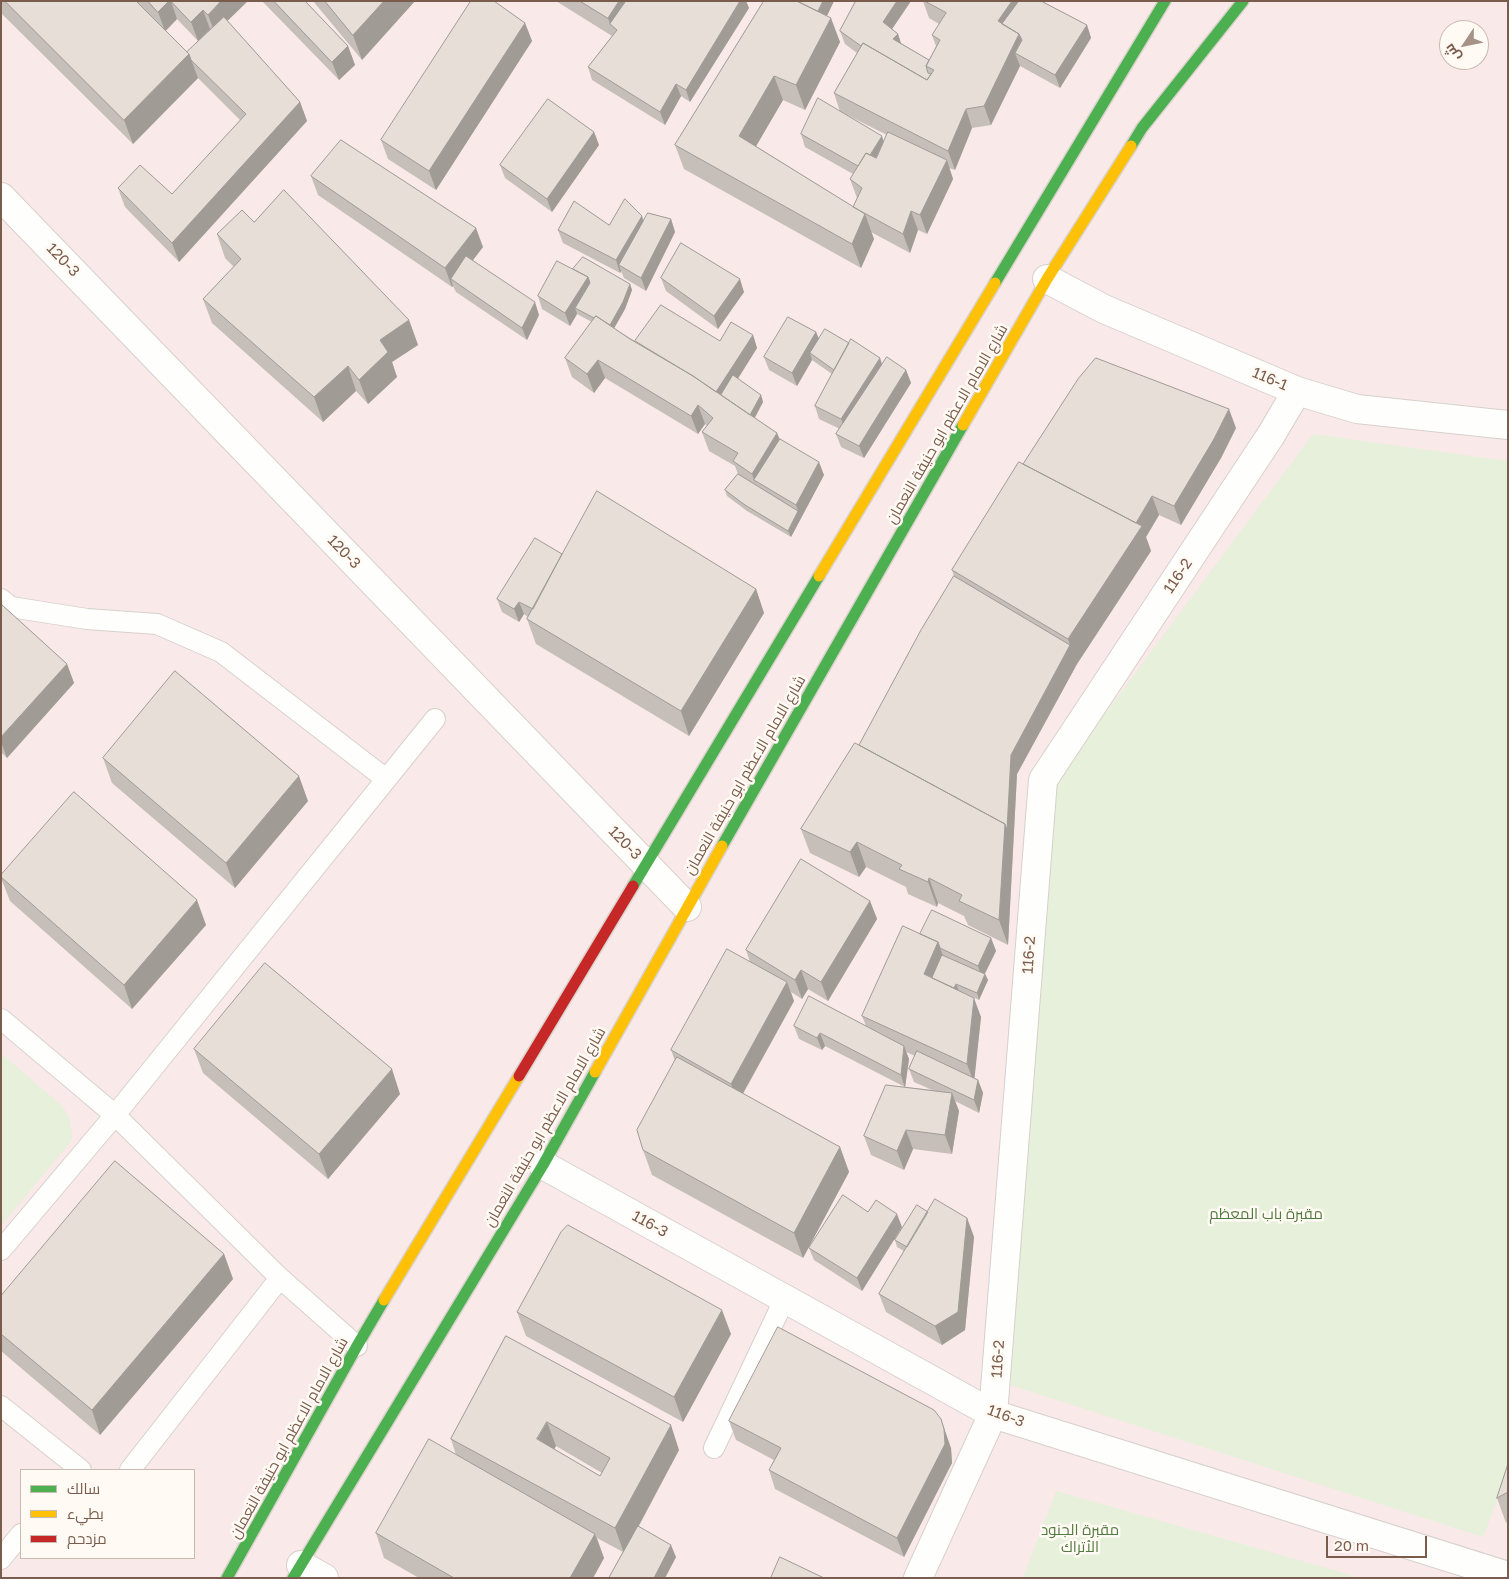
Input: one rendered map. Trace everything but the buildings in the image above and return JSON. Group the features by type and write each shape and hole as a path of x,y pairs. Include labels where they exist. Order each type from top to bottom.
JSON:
{"main road":[{"name":"شارع الامام الاعظم ابو حنيفة النعمان","path":"227,1578 357,1346 1165,1"},
{"name":"شارع الامام الاعظم ابو حنيفة النعمان","path":"306,1573 543,1165 687,907 1047,279 1142,128 1243,1"}],"street":[{"name":"120-3","path":"1,197 687,907"},
{"name":"116-1","path":"1047,279 1104,309 1297,391 1357,409 1508,425"},
{"name":"116-2","path":"918,1578 993,1414 1043,780 1271,435 1297,391"},
{"name":"116-3","path":"543,1165 993,1414 1508,1576"},
{"path":"1482,1568 1508,1552"}],"lane":[{"path":"1,599 11,607 87,619 157,624 221,652 386,779"},
{"path":"1,1250 115,1115 435,719"},
{"path":"1,1019 115,1115 280,1278 357,1346"},
{"path":"131,1469 280,1278"},
{"path":"714,1448 784,1298"},
{"path":"1,1406 76,1469"},
{"path":"1,1559 20,1535"}],"shaded area":[{"path":"1,1 1508,1 1508,1578 1,1578"}],"green space":[{"name":"مقبرة باب المعظم","path":"1313,434 1508,461 1508,1473 1483,1537 1010,1385 1058,777"},
{"path":"1,1053 63,1107 70,1122 72,1140 1,1226"},
{"name":"مقبرة الجنود الأتراك","path":"1056,1491 1362,1578 1023,1578"}],"traffic: fast":[{"path":"995,283 1165,1"},
{"path":"1131,146 1142,128 1243,1"},
{"path":"722,846 963,425"},
{"path":"633,886 819,576"},
{"path":"293,1578 543,1165 595,1072"},
{"path":"227,1578 384,1300"}],"traffic: slow":[{"path":"963,425 1047,279 1131,146"},
{"path":"819,576 995,283"},
{"path":"595,1072 722,846"},
{"path":"384,1300 519,1076"}],"traffic: jam":[{"path":"519,1076 633,886"}]}
